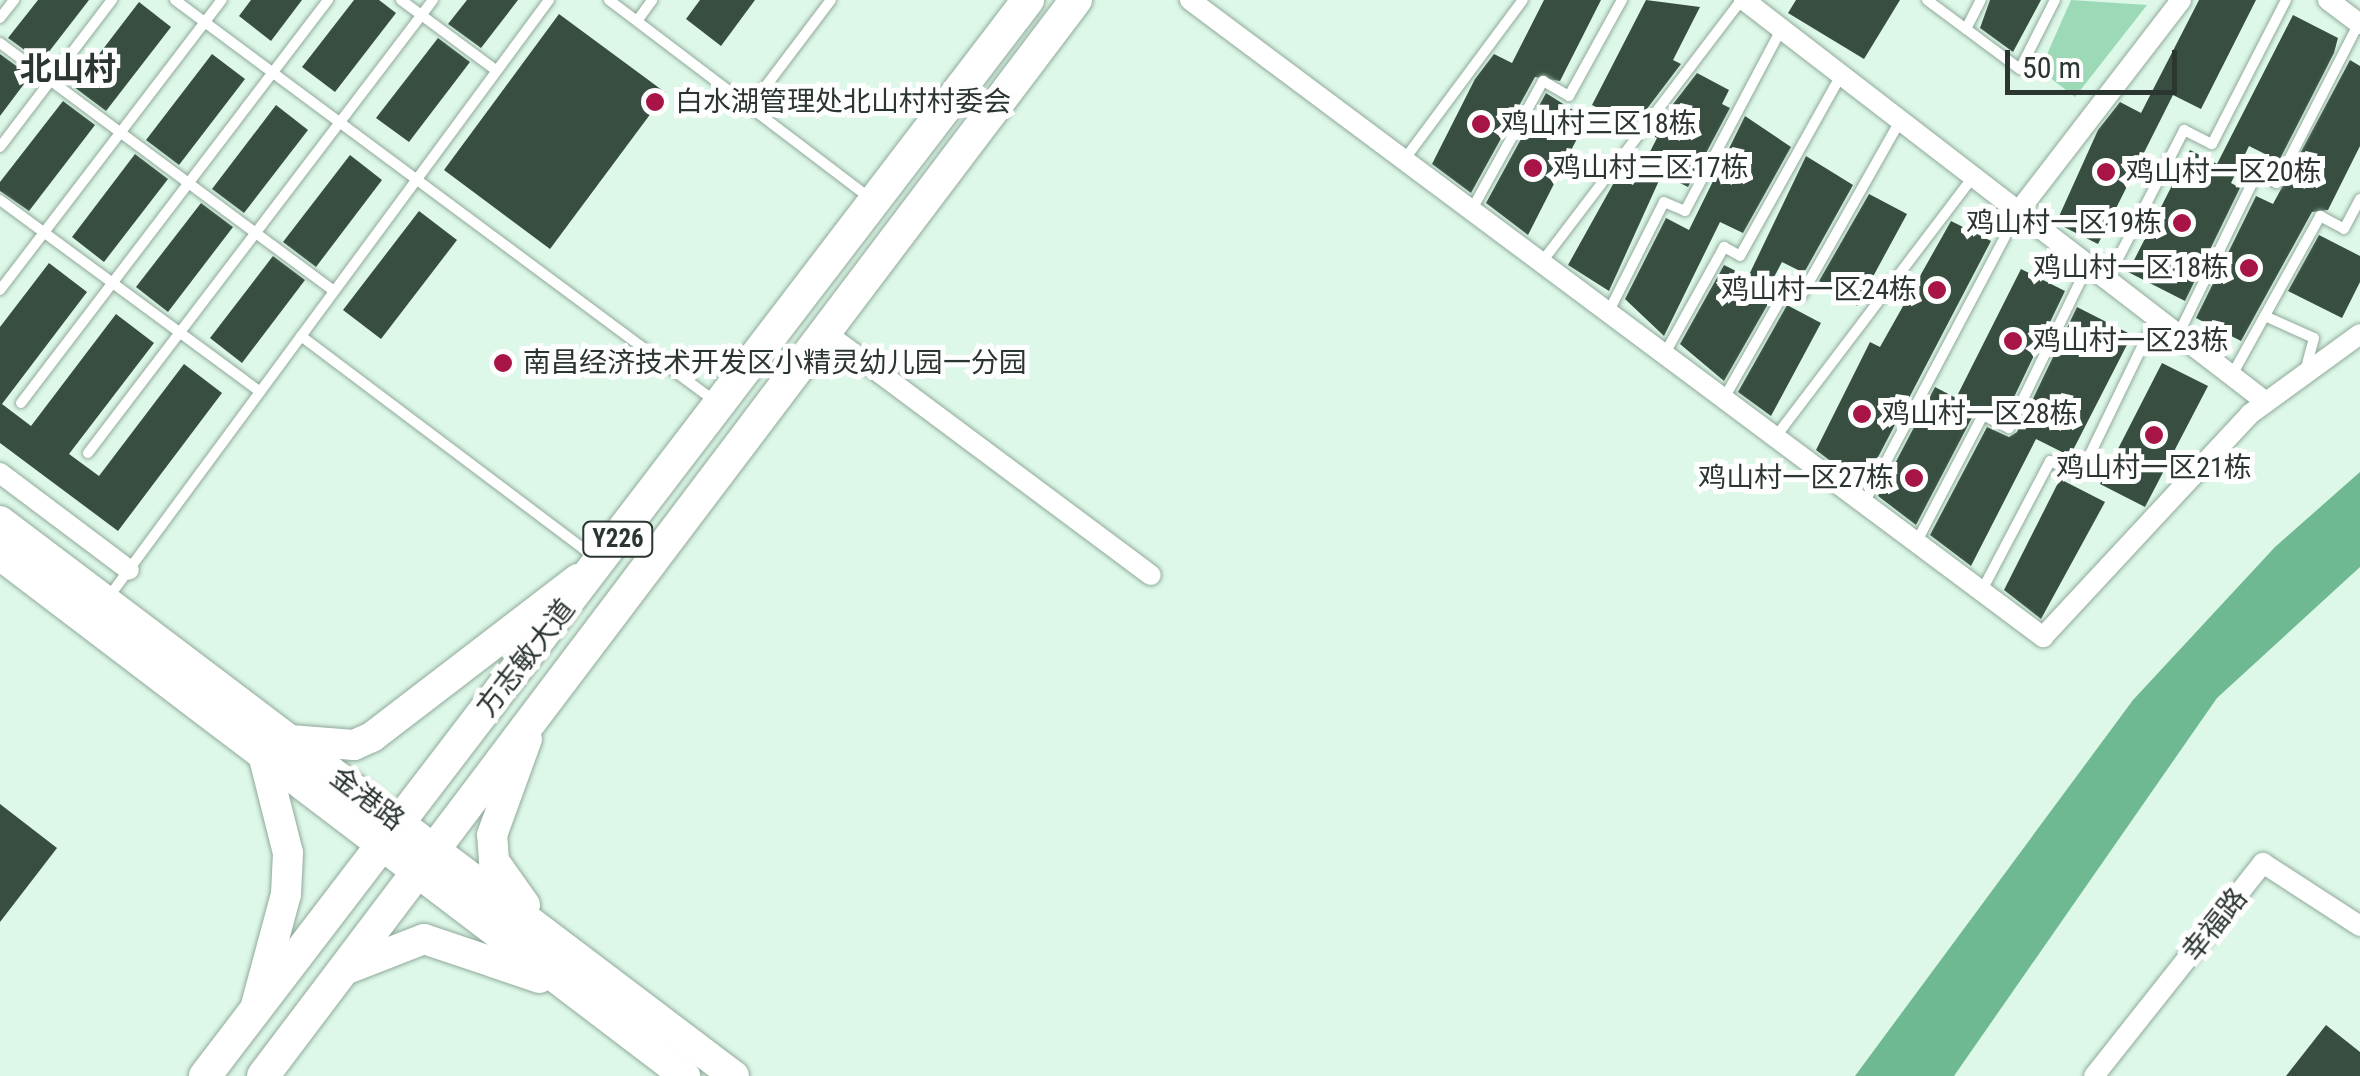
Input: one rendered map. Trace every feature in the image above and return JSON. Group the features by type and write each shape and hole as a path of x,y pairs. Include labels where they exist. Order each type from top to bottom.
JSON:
{"main road":[{"name":"方志敏大道","path":"205,1076 1028,0"},
{"name":"方志敏大道","path":"262,1076 1076,0"},
{"name":"金港路","path":"0,521 98,612 581,979 734,1076"},
{"name":"金港路","path":"0,555 98,612"},
{"path":"255,1012 286,894 288,853 276,747 354,746 372,737 600,562"},
{"path":"540,710 500,800 494,861 508,888 581,979"},
{"path":"342,971 424,938 581,979"},
{"name":"金港路","path":"581,979 685,1076"}],"street":[{"path":"1190,0 1914,546 2043,638 2266,402 2306,368 2360,334"},
{"path":"2018,212 2181,0"},
{"path":"2328,0 2360,24"},
{"path":"1752,3 2266,402"},
{"path":"826,333 1151,575"},
{"path":"0,473 130,570"},
{"name":"幸福路","path":"2094,1076 2263,863 2360,926"}],"lane":[{"path":"0,18 14,0"},
{"path":"0,147 112,0"},
{"path":"175,0 721,405"},
{"path":"0,290 222,0"},
{"path":"22,402 328,0"},
{"path":"401,0 497,71"},
{"path":"88,453 432,0"},
{"path":"98,612 550,0"},
{"path":"610,0 876,203"},
{"path":"636,21 652,0"},
{"path":"750,107 831,0"},
{"path":"1404,161 1523,0"},
{"path":"1470,212 1542,81 1570,96 1622,0"},
{"path":"1927,0 2020,69 2055,0"},
{"path":"1966,29 1981,0"},
{"path":"2107,280 2184,130 2212,144 2286,0"},
{"path":"1541,264 1752,3"},
{"path":"2178,335 2256,173 2277,183 2360,24"},
{"path":"1608,315 1664,202 1685,212 1782,29"},
{"path":"0,43 334,291"},
{"path":"1663,356 1724,247 1740,256 1841,75"},
{"path":"1722,401 1787,288 1801,296 1900,121"},
{"path":"1773,440 1973,177"},
{"path":"2232,376 2320,216 2344,229 2360,199"},
{"path":"0,200 260,392"},
{"path":"1862,506 2018,212"},
{"path":"1914,546 1983,415 2009,428 2088,265"},
{"path":"2267,317 2314,338 2306,368"},
{"path":"1980,595 2050,460 2080,475 2156,318"},
{"path":"301,336 600,562"}],"shaded area":[{"path":"2071,0 2147,5 2075,97 2040,70"},
{"path":"2360,472 2360,567 2217,698 1954,1076 1855,1076 2133,700 2275,547"}],"building":[{"path":"38,0 89,0 41,62 8,38"},
{"path":"251,0 302,0 271,41 239,16"},
{"path":"354,0 379,0 396,13 335,92 302,67"},
{"path":"467,0 518,0 481,48 448,24"},
{"path":"700,0 755,0 721,46 686,19"},
{"path":"1544,0 1601,0 1560,81 1535,77 1471,193 1432,164 1475,79 1494,54 1512,63"},
{"path":"1646,0 1700,7 1673,60 1681,64 1634,126 1592,105"},
{"path":"1796,0 1900,0 1864,59 1788,13"},
{"path":"1990,0 2041,0 2013,52 1980,28"},
{"path":"2199,0 2256,0 2201,109 2173,95 2098,244 2056,223 2098,130 2120,102 2141,113"},
{"path":"139,2 171,27 106,111 74,87"},
{"path":"559,14 666,93 550,249 444,170"},
{"path":"2293,15 2338,38 2334,53 2279,161 2249,146 2231,183 2240,188 2185,301 2128,272 2190,150 2217,164"},
{"path":"438,38 470,62 409,142 376,118"},
{"path":"0,54 30,76 0,116"},
{"path":"212,54 245,79 179,165 146,140"},
{"path":"2350,60 2360,66 2360,146 2328,210 2312,212 2241,341 2196,318 2256,196 2273,204"},
{"path":"1697,73 1729,90 1722,104 1730,108 1688,187 1662,174 1609,291 1568,265 1617,177 1633,185 1657,138 1650,134"},
{"name":"鸡山村三区17栋","path":"1546,93 1587,119 1528,235 1486,203"},
{"path":"63,101 95,125 29,211 0,191 0,182"},
{"path":"276,105 308,130 244,213 212,189"},
{"path":"1745,116 1791,147 1743,233 1720,222 1664,336 1625,299 1666,218 1689,230"},
{"path":"135,154 168,179 104,262 72,237"},
{"path":"350,155 382,180 316,267 283,242"},
{"path":"1806,156 1853,185 1804,273 1782,262 1765,294 1772,297 1724,381 1680,344 1724,265 1748,277"},
{"path":"1869,194 1907,214 1857,306 1819,281"},
{"path":"201,203 233,227 168,312 136,287"},
{"path":"419,211 457,240 381,339 343,310"},
{"path":"1951,221 1991,241 1863,486 1816,450 1870,342 1880,347"},
{"path":"2319,235 2360,256 2360,282 2342,318 2288,291"},
{"path":"273,256 305,280 242,363 210,338"},
{"path":"49,263 87,292 2,404 31,426 116,314 154,343 69,454 99,476 184,364 222,393 118,531 0,443 0,327"},
{"path":"2021,269 2065,291 2005,416 1976,410 1916,525 1878,496 1935,387 1956,398"},
{"path":"1787,305 1821,323 1771,416 1738,392"},
{"path":"2077,307 2132,335 2070,456 2036,439 1971,566 1930,535 1987,427 2009,437 2017,432"},
{"name":"鸡山村一区21栋","path":"2162,363 2208,386 2145,507 2100,484"},
{"path":"2060,479 2105,502 2041,619 2004,590"},
{"path":"0,804 57,848 0,922"},
{"path":"2326,1025 2360,1052 2360,1076 2286,1076"}],"place":[{"name":"白水湖管理处北山村村委会","path":"655,102"},
{"name":"鸡山村三区18栋","path":"1481,124"},
{"name":"鸡山村三区17栋","path":"1533,168"},
{"name":"鸡山村一区20栋","path":"2106,172"},
{"name":"鸡山村一区19栋","path":"2182,223"},
{"name":"鸡山村一区18栋","path":"2249,268"},
{"name":"鸡山村一区24栋","path":"1937,290"},
{"name":"鸡山村一区23栋","path":"2013,341"},
{"name":"南昌经济技术开发区小精灵幼儿园一分园","path":"503,363"},
{"name":"鸡山村一区28栋","path":"1862,414"},
{"name":"鸡山村一区21栋","path":"2154,435"},
{"name":"鸡山村一区27栋","path":"1914,478"}],"district":[{"name":"北山村","path":"68,69"}]}
